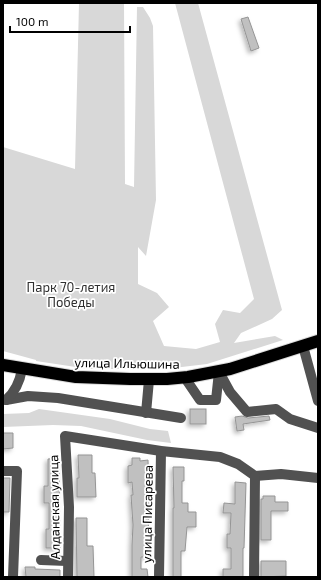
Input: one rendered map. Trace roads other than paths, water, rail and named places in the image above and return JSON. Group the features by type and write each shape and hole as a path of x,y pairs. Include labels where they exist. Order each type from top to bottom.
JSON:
{"highway":[{"name":"улица Ильюшина","path":"3,365 76,377 149,380 184,378 230,369 318,341"}],"street":[{"path":"303,346 318,401"},
{"path":"5,402 13,393 21,376 22,369"},
{"path":"184,378 200,400 216,400 219,372"},
{"path":"219,372 230,392 247,412 276,409 290,419 318,428"},
{"path":"146,413 149,380"},
{"path":"5,402 28,396 58,398 180,418"},
{"name":"Алданская улица","path":"68,577 67,560 69,507 65,436 161,451"},
{"path":"161,451 220,457 238,464 255,476 280,474 318,478"},
{"name":"улица Писарева","path":"159,577 161,451"},
{"path":"3,471 17,471 14,577"},
{"path":"254,577 255,476"},
{"path":"41,560 67,560"}],"park label":[{"name":"Парк 70-летия Победы","path":"71,294"}]}
